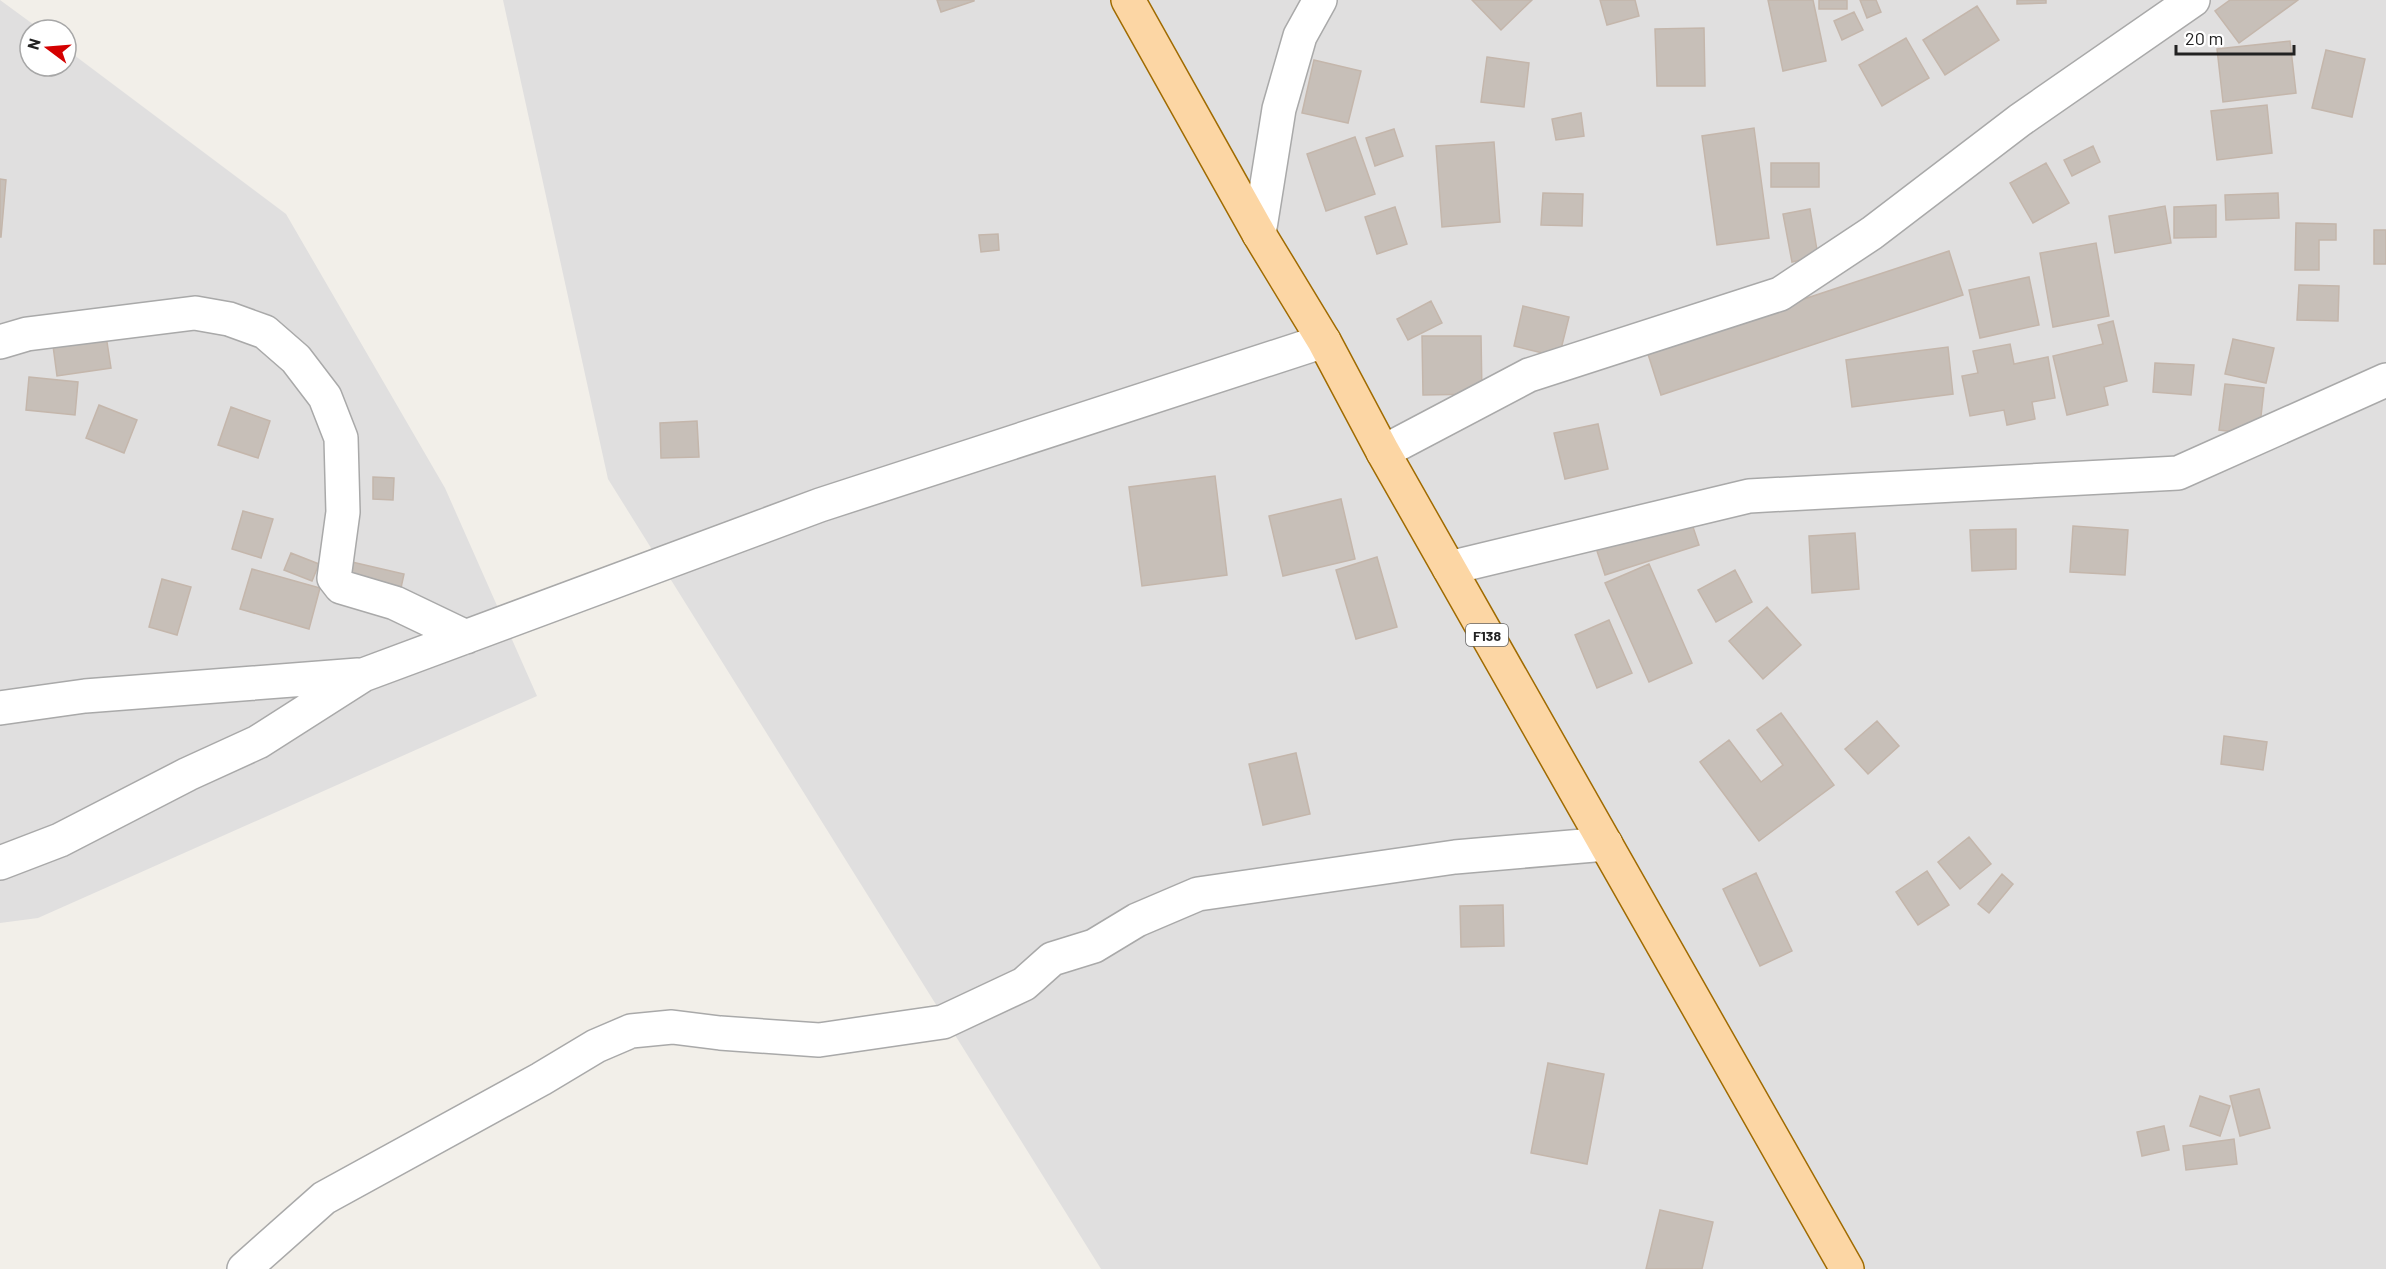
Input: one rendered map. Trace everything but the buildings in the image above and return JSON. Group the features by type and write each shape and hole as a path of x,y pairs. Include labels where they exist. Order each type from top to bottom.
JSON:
{"main road":[{"name":"F138","path":"1128,0 1259,234 1324,341 1383,452 1847,1269"}],"street":[{"path":"1259,234 1279,109 1300,36 1320,0"},
{"path":"1383,452 1529,375 1780,294 1872,233 2020,120 2193,0"},
{"path":"0,342 27,334 195,313 229,319 265,332 296,359 325,398 341,438 343,512 334,578 341,587 394,603 466,637"},
{"path":"0,863 60,840 188,774 258,742 363,675 820,505 1324,341"},
{"path":"1449,568 1749,496 2178,473 2386,380"},
{"path":"0,708 86,696 363,675"},
{"path":"244,1269 324,1198 521,1090 596,1046 631,1031 672,1027 819,1040 943,1022 1024,984 1052,959 1094,946 1137,920 1198,894 1455,857 1606,844"}],"shaded area":[{"path":"0,0 25,18 18,18 18,78 78,78 78,58 286,214 445,488 537,696 38,918 0,923"},
{"path":"503,0 2386,0 2386,1269 1101,1269 608,479"}]}
